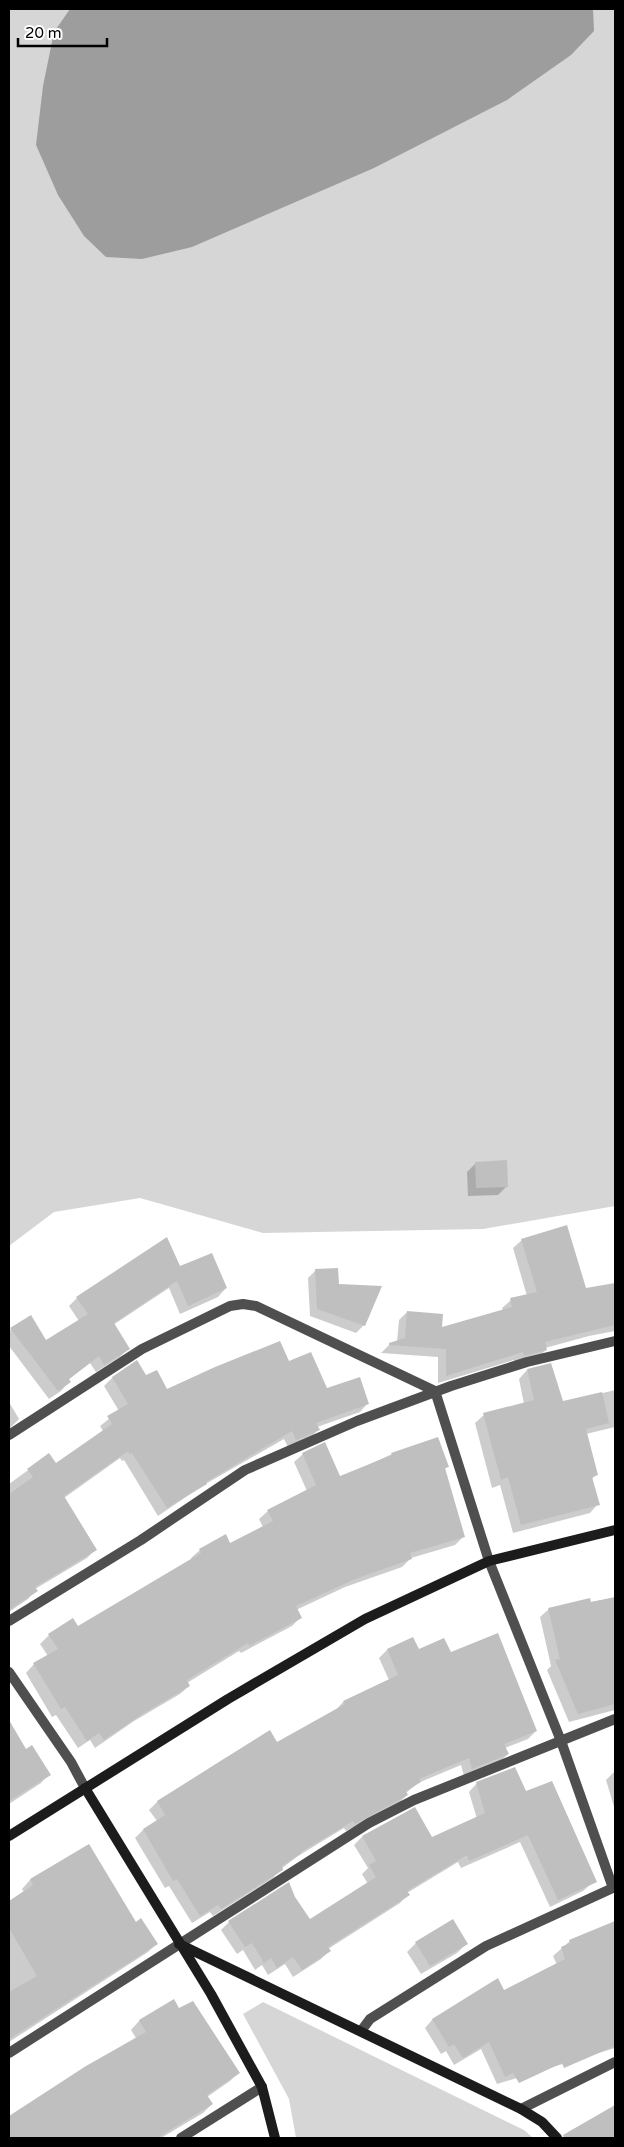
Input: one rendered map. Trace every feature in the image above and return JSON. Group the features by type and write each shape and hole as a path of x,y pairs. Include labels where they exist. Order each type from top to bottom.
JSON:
{"street":[{"path":"9,1435 142,1349 230,1306 243,1304 256,1306 436,1392 488,1561 561,1741 614,1888 486,1946 370,2019 361,2031"},
{"path":"9,1622 141,1540 245,1470 356,1421 436,1392 527,1362 615,1341"},
{"path":"9,1836 228,1699 365,1618 488,1561 615,1530"},
{"path":"9,1672 71,1762 210,1994 262,2087 275,2138"},
{"path":"9,2053 369,1823 414,1800 615,1719"},
{"path":"179,1944 521,2108 542,2122 557,2138"},
{"path":"521,2108 615,2062"},
{"path":"181,2138 262,2087"}],"shaded area":[{"path":"9,9 615,9 615,1206 483,1229 263,1233 140,1198 54,1212 9,1246"},
{"path":"70,9 593,9 594,31 571,55 507,100 374,168 192,247 142,259 106,257 84,236 58,195 36,145 43,86 54,32"},
{"path":"263,2002 524,2130 533,2138 296,2138 289,2099 243,2014"}],"building":[{"path":"507,1160 508,1187 476,1188 475,1162"},
{"path":"567,1225 586,1288 615,1283 615,1325 545,1342 547,1350 524,1356 523,1352 446,1376 446,1349 389,1345 389,1343 405,1338 407,1311 443,1314 442,1327 512,1307 510,1298 537,1292 521,1239"},
{"path":"167,1237 180,1266 212,1253 227,1288 188,1306 177,1281 114,1323 130,1349 104,1365 99,1356 69,1379 71,1382 58,1391 10,1328 31,1315 46,1340 88,1314 76,1297"},
{"path":"338,1268 339,1284 382,1286 365,1326 317,1309 315,1269"},
{"path":"280,1341 289,1361 311,1352 327,1388 360,1377 369,1404 316,1423 320,1430 296,1440 292,1431 206,1482 207,1484 167,1508 132,1453 130,1454 128,1451 64,1496 97,1550 35,1587 38,1591 9,1610 9,1494 33,1477 27,1469 49,1453 56,1463 112,1424 107,1416 128,1404 112,1377 137,1360 146,1375 157,1370 167,1389"},
{"path":"551,1363 563,1401 602,1392 609,1423 586,1429 598,1475 592,1477 600,1505 521,1525 508,1477 501,1480 483,1413 534,1400 527,1369"},
{"path":"438,1437 449,1467 445,1468 465,1537 410,1553 412,1559 355,1579 296,1606 302,1618 249,1646 248,1643 187,1680 190,1686 144,1713 104,1740 99,1733 87,1741 65,1707 61,1709 33,1663 58,1649 48,1634 73,1618 78,1626 201,1553 199,1549 226,1534 230,1543 273,1521 267,1510 316,1485 302,1453 325,1442 340,1476 392,1455 391,1453"},
{"path":"615,1597 615,1704 578,1714 555,1660 560,1659 548,1608 590,1598 591,1602"},
{"path":"498,1633 537,1731 504,1744 509,1754 472,1769 469,1758 419,1779 421,1782 406,1791 408,1795 355,1824 353,1821 301,1852 282,1866 283,1870 221,1909 218,1905 200,1916 177,1879 173,1881 143,1829 165,1815 157,1801 270,1730 277,1742 345,1704 343,1701 398,1675 387,1649 413,1637 419,1649 444,1638 451,1652"},
{"path":"9,1720 26,1749 32,1745 51,1775 9,1801"},
{"path":"515,1767 526,1791 552,1781 597,1882 558,1900 528,1835 469,1861 467,1855 407,1891 410,1895 328,1947 331,1951 302,1970 293,1957 277,1968 271,1958 264,1963 252,1943 245,1947 228,1921 289,1882 295,1897 310,1919 376,1877 369,1865 376,1861 362,1836 415,1807 432,1837 485,1813 476,1782"},
{"path":"89,1844 136,1922 141,1918 158,1944 9,2039 9,1992 37,1976 9,1928 9,1901 33,1885 30,1879"},
{"path":"453,1919 468,1944 430,1966 415,1942"},
{"path":"615,1921 615,2046 564,2068 562,2063 519,2083 513,2073 505,2077 489,2042 463,2058 454,2044 449,2047 432,2019 498,1978 504,1990 565,1959 561,1947 570,1943 569,1940"},
{"path":"174,1999 179,2008 193,2001 240,2073 207,2095 213,2104 157,2138 9,2138 9,2116 86,2066 146,2032 139,2020"},
{"path":"615,2105 615,2138 564,2138 563,2135"}]}
